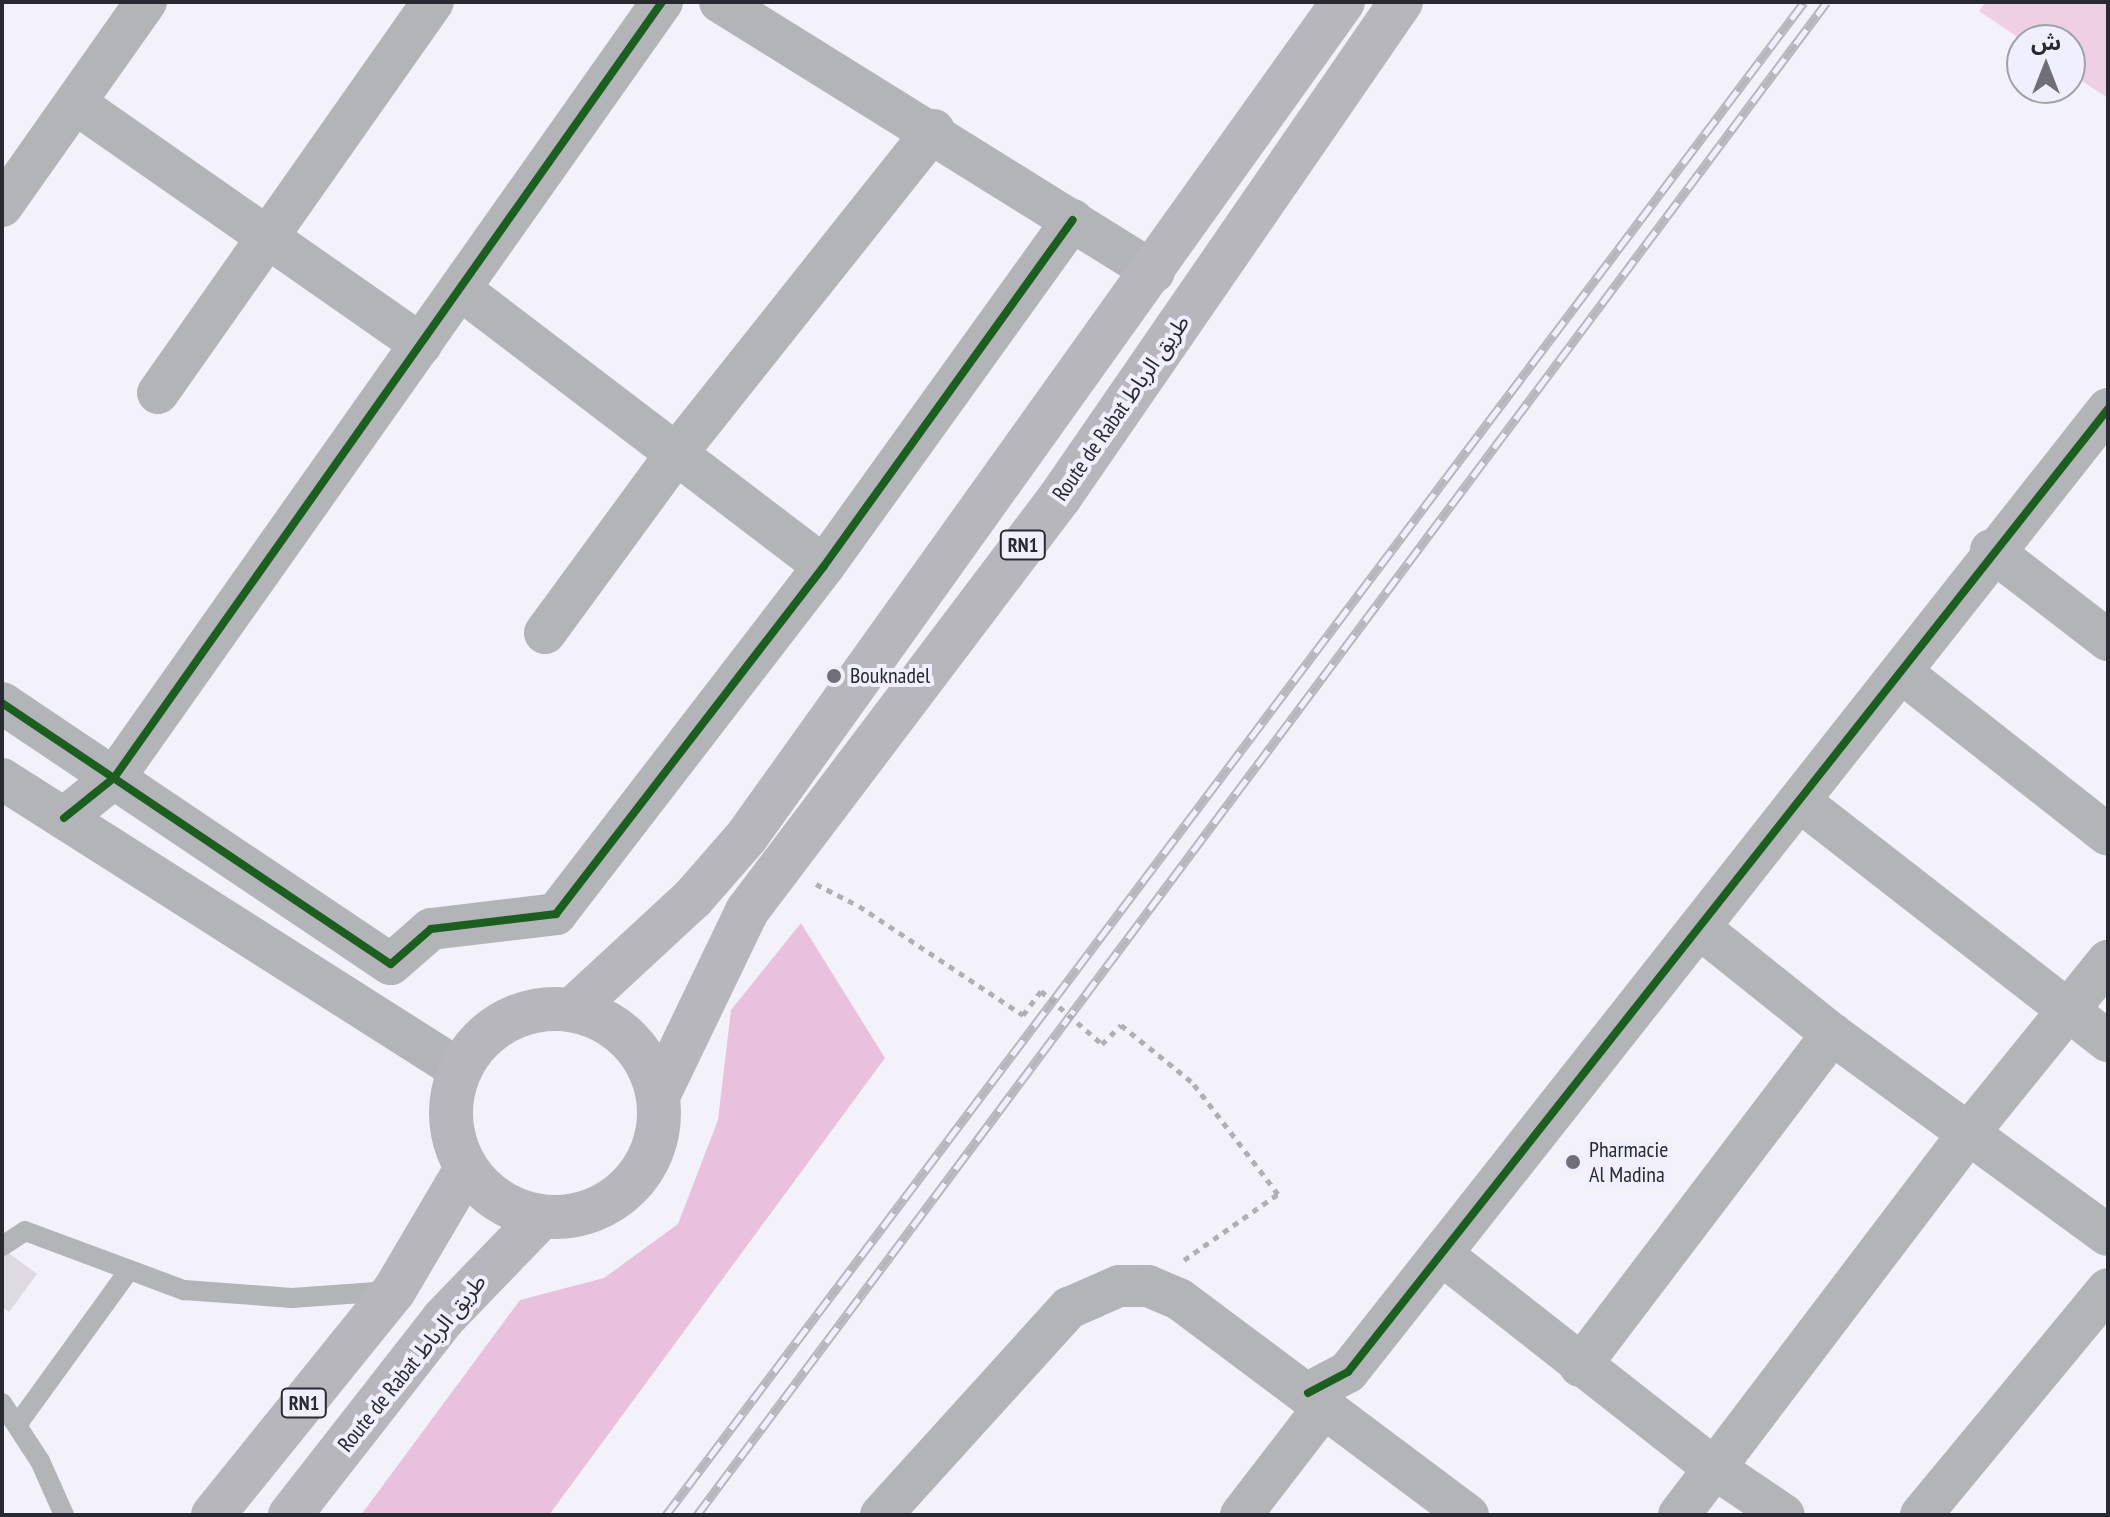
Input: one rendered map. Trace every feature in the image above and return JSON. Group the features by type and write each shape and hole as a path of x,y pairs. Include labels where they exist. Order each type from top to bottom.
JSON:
{"main road":[{"name":"RN1","path":"572,1010 693,898 747,836 1154,272 1343,2"},
{"name":"Route de Rabat طريق الرباط","path":"659,1094 718,959 747,911 1060,497 1401,2"},
{"name":"Route de Rabat طريق الرباط","path":"538,1010 572,1010 629,1038 648,1063 659,1094 659,1133 649,1158 616,1199 580,1216 541,1217 498,1201 466,1169 451,1138 451,1103 460,1070 479,1042 505,1021 538,1010"},
{"name":"RN1","path":"213,1515 394,1291 466,1169"},
{"name":"Route de Rabat طريق الرباط","path":"290,1515 443,1319 541,1217"}],"street":[{"path":"2,206 146,2"},
{"path":"158,393 271,239 433,2"},
{"path":"64,818 114,778 662,2"},
{"path":"720,2 934,130 1154,272"},
{"path":"75,103 421,344"},
{"path":"545,633 676,454 934,130"},
{"path":"2,703 391,964 431,929 556,914 824,566 1073,220"},
{"path":"460,289 824,566"},
{"path":"1241,1515 1316,1400 1348,1372 1802,803 1991,550 2108,409"},
{"path":"1991,550 2108,640"},
{"path":"1901,672 2108,835"},
{"path":"2,779 460,1070"},
{"path":"1802,803 2067,1013 2108,1041"},
{"path":"1701,929 1832,1034 1971,1130 2108,1235"},
{"path":"1679,1515 1971,1130 2108,961"},
{"path":"1580,1366 1832,1034"},
{"path":"1441,1254 1714,1468 1784,1515"},
{"path":"881,1515 1069,1308 1107,1289 1148,1286 1259,1353 1468,1515"},
{"path":"1921,1515 2108,1289"}],"lane":[{"path":"2,1246 25,1231 184,1290 231,1295 394,1291"},
{"path":"17,1425 129,1270"},
{"path":"2,1403 17,1425 64,1515"}],"path":[{"path":"812,882 859,906 1023,1015 1041,991 1102,1044 1121,1025 1192,1082 1278,1194 1148,1286"}],"shaded area":[{"path":"1986,2 2108,2 2108,98 2086,84 2086,24 2006,24 2006,29 1979,11"},
{"path":"801,923 885,1058 549,1515 361,1515 520,1300 604,1278 678,1224 718,1120 731,1010"}],"building":[{"path":"2,1248 37,1274 9,1312 2,1307"}],"railway":[{"path":"666,1515 1804,2"},
{"path":"697,1515 1827,2"}],"cycle path":[{"path":"64,818 114,778 662,2"},
{"path":"2,703 391,964 431,929 556,914 824,566 1073,220"},
{"path":"1308,1393 1348,1372 2108,409"}],"place":[{"name":"Bouknadel","path":"834,676"},
{"name":"Pharmacie Al Madina","path":"1573,1162"}]}
